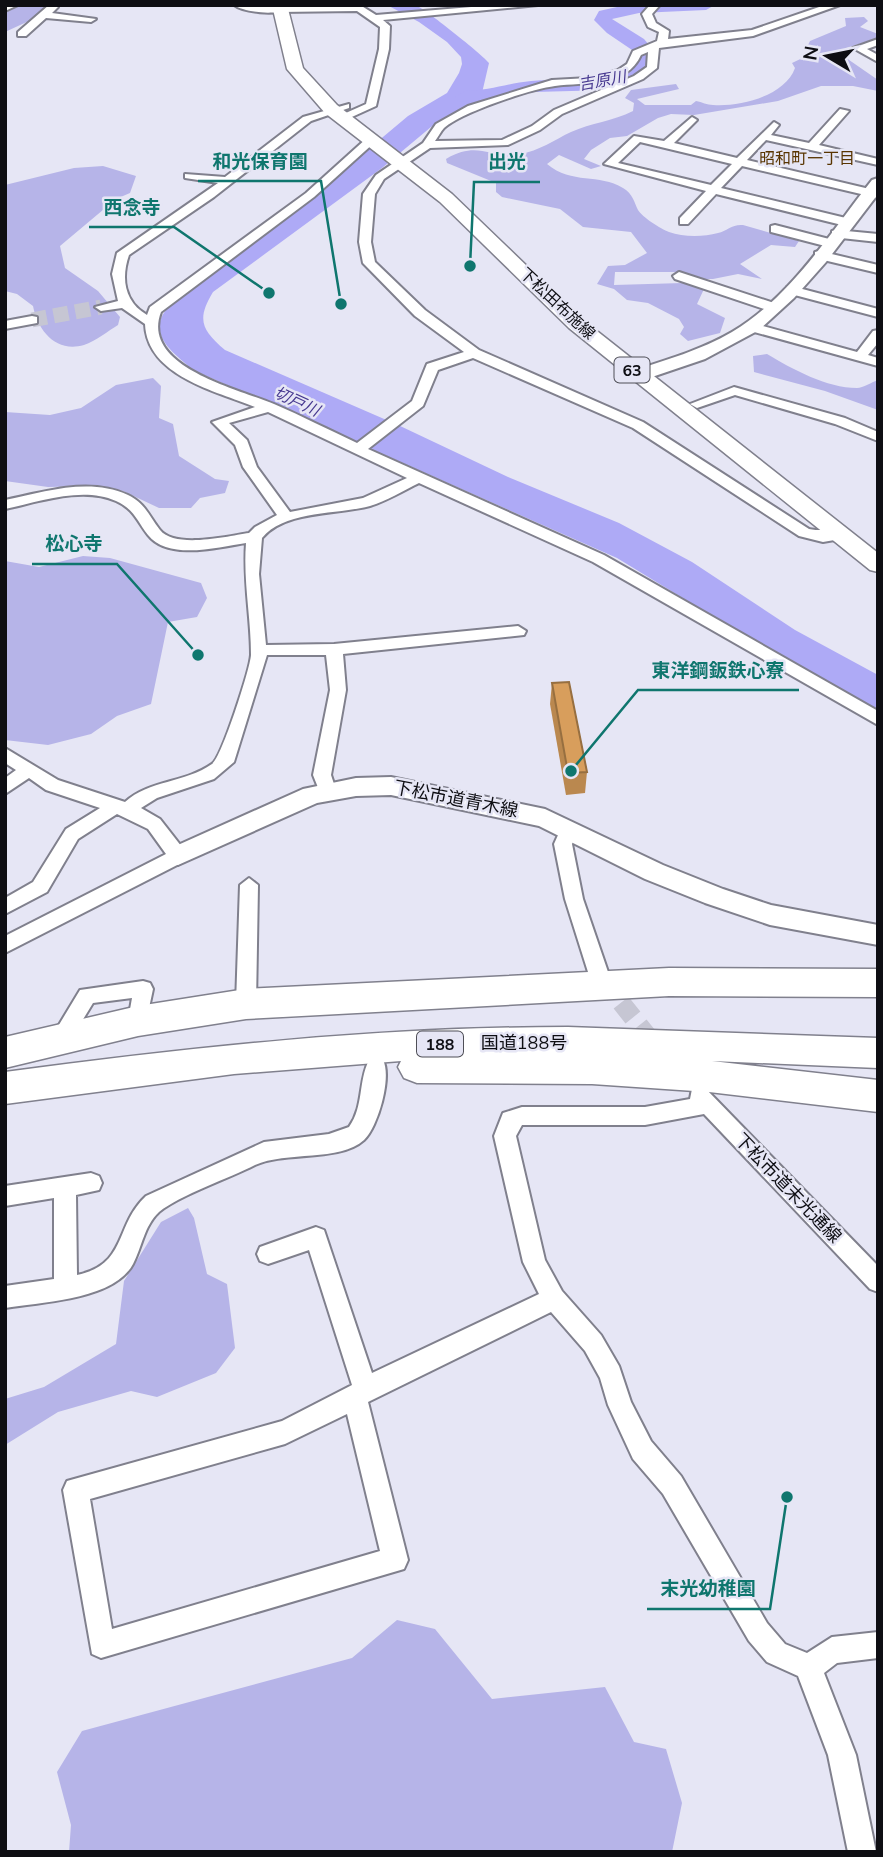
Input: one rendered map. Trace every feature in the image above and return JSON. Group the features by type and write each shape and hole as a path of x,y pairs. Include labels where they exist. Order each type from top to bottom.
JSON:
{"highway":[{"path":"5,1053 138,1021 246,1004 427,992 669,982 878,983"},
{"name":"国道188号","path":"5,1088 197,1061 464,1043 737,1044 878,1053"},
{"path":"5,1088 257,1070 376,1066 592,1068 709,1076 878,1096"}],"main road":[{"name":"下松田布施線","path":"279,7 295,69 446,198 576,324 646,373 697,404 874,553"},
{"name":"下松田布施線","path":"646,373 841,535 874,553"}],"street":[{"path":"22,34 54,5"},
{"path":"150,321 140,318 124,304 118,281 118,264 123,253 227,181 307,119 371,106 386,33 376,18 359,8 240,5"},
{"path":"376,18 431,11 533,5"},
{"path":"427,145 504,143 536,128 558,112 639,77 652,68 656,45 664,32 652,25 647,14 655,5"},
{"path":"835,5 753,33 656,45 637,52 626,70 600,79 547,85 472,108 440,126 427,145 380,177 369,194 365,242 369,263 420,313 474,353 638,425 804,533 823,537 841,535"},
{"path":"44,15 90,19"},
{"path":"878,42 858,48 878,59"},
{"path":"626,70 639,77"},
{"path":"812,147 844,111"},
{"path":"666,145 692,120"},
{"path":"684,221 775,125"},
{"path":"763,136 878,162"},
{"path":"646,373 752,327 791,290 833,239 875,190 638,138 610,164 713,190 833,239 878,269"},
{"path":"375,139 310,195 155,310 150,321 155,345 173,364 359,449 416,479 617,567 675,607 703,618 878,719"},
{"path":"189,176 227,181"},
{"path":"775,229 833,239 878,237"},
{"path":"679,276 775,307"},
{"path":"791,290 878,313"},
{"path":"101,307 124,304"},
{"path":"5,325 32,320"},
{"path":"752,327 878,362"},
{"path":"861,356 878,334"},
{"path":"359,449 398,421 418,402 432,367 474,353"},
{"path":"697,404 734,391 840,421 878,437"},
{"path":"269,407 219,422 242,443 250,467 273,495 286,517"},
{"path":"5,907 40,887 72,834 144,797 223,766 260,650 252,599 254,537 260,530 286,517 367,502 416,479"},
{"path":"5,505 61,492 107,494 139,508 155,533 169,542 221,542 254,537"},
{"path":"260,650 334,649 519,631"},
{"path":"327,790 322,775 338,691 334,649"},
{"path":"5,754 52,785 121,808 154,824 178,856"},
{"path":"5,788 29,769"},
{"name":"下松市道青木線","path":"5,945 278,808 327,790 391,786 524,811 569,829 654,872 759,911 878,935"},
{"path":"569,829 563,844 574,899 598,972"},
{"path":"246,1004 245,952 249,885"},
{"path":"5,1297 106,1279 120,1265 140,1214 154,1203 264,1151 280,1147 331,1145 351,1138 366,1123 373,1098 376,1066"},
{"name":"下松市道末光通線","path":"554,1299 534,1262 525,1233 505,1136 511,1119 522,1116 645,1116 702,1100 878,1282"},
{"path":"5,1196 91,1183"},
{"path":"65,1187 66,1287"},
{"path":"268,1254 316,1237 360,1393 395,1560 101,1645 76,1490 285,1432 360,1393 554,1299 593,1343 611,1374 620,1405 642,1450 672,1485 758,1632 776,1653 810,1668"},
{"path":"810,1668 832,1650 878,1645"},
{"path":"810,1668 812,1686 824,1707 841,1754 862,1852"}],"shaded area":[{"path":"23,5 46,5 31,20 5,32 5,11"},
{"path":"864,17 868,21 860,27 878,34 878,38 846,48 839,53 878,80 878,91 853,86 821,86 778,101 694,115 671,114 658,118 627,136 610,138 591,150 584,159 601,166 591,169 559,155 547,164 566,174 605,181 623,188 631,195 643,216 669,232 687,236 706,235 743,225 799,241 795,247 771,245 740,264 762,279 738,274 695,279 680,272 615,272 614,285 683,283 704,289 697,304 725,318 720,333 688,341 680,334 684,327 679,319 648,303 627,300 614,289 597,284 608,266 625,265 647,253 631,232 583,227 560,209 502,197 496,192 496,183 447,163 446,159 467,151 509,155 540,148 571,132 633,111 634,103 625,98 631,90 676,84 679,89 637,99 645,105 691,105 696,101 724,105 760,98 772,93 790,78 795,68 792,63 815,52 807,47 810,41 846,26 845,18"},
{"path":"103,166 136,176 130,193 116,199 60,246 65,268 98,291 120,317 118,325 93,341 74,347 65,346 50,338 44,331 33,306 17,294 5,291 5,185 74,168"},
{"path":"767,354 834,385 857,388 878,380 878,410 825,391 754,372 753,356"},
{"path":"153,378 161,386 159,418 173,424 179,456 215,479 229,481 225,493 200,498 191,508 159,508 123,491 91,486 48,487 5,481 5,412 50,415 81,408 116,385"},
{"path":"83,556 110,558 201,583 207,598 197,617 168,622 151,704 117,716 91,734 48,745 5,740 5,561 39,567"},
{"path":"188,1208 194,1218 207,1274 227,1284 235,1348 216,1373 157,1397 131,1391 58,1412 5,1445 5,1399 44,1387 116,1344 124,1281 161,1222"},
{"path":"397,1620 435,1629 492,1699 605,1687 634,1742 666,1749 682,1803 672,1852 69,1852 71,1825 57,1772 82,1731 352,1658"}],"water":[{"name":"切戸川","path":"387,5 415,5 485,59 489,63 482,93 477,101 431,127 382,168 213,292 203,317 211,336 225,350 398,425 508,477 619,523 692,562 795,630 878,675 878,712 809,675 617,558 193,370 167,346 162,338 160,321 174,301 277,226 408,116 447,93 459,73 461,57 447,42 419,22"}],"building":[{"path":"569,682 587,772 568,773 552,683"}],"waterway":[{"name":"吉原川","path":"465,97 534,86 609,84 623,80 636,74 647,64 647,53 637,43 613,30 603,20 605,15 639,8 706,5"}],"tunnel":[{"path":"32,320 101,307"},
{"path":"603,980 658,1049"}],"place":[{"name":"出光","path":"470,266"},
{"name":"西念寺","path":"269,293"},
{"name":"和光保育園","path":"341,304"},
{"name":"松心寺","path":"198,655"},
{"name":"東洋鋼鈑鉄心寮","path":"571,771"},
{"name":"末光幼稚園","path":"787,1497"}],"district":[{"name":"昭和町一丁目","path":"807,158"}]}
